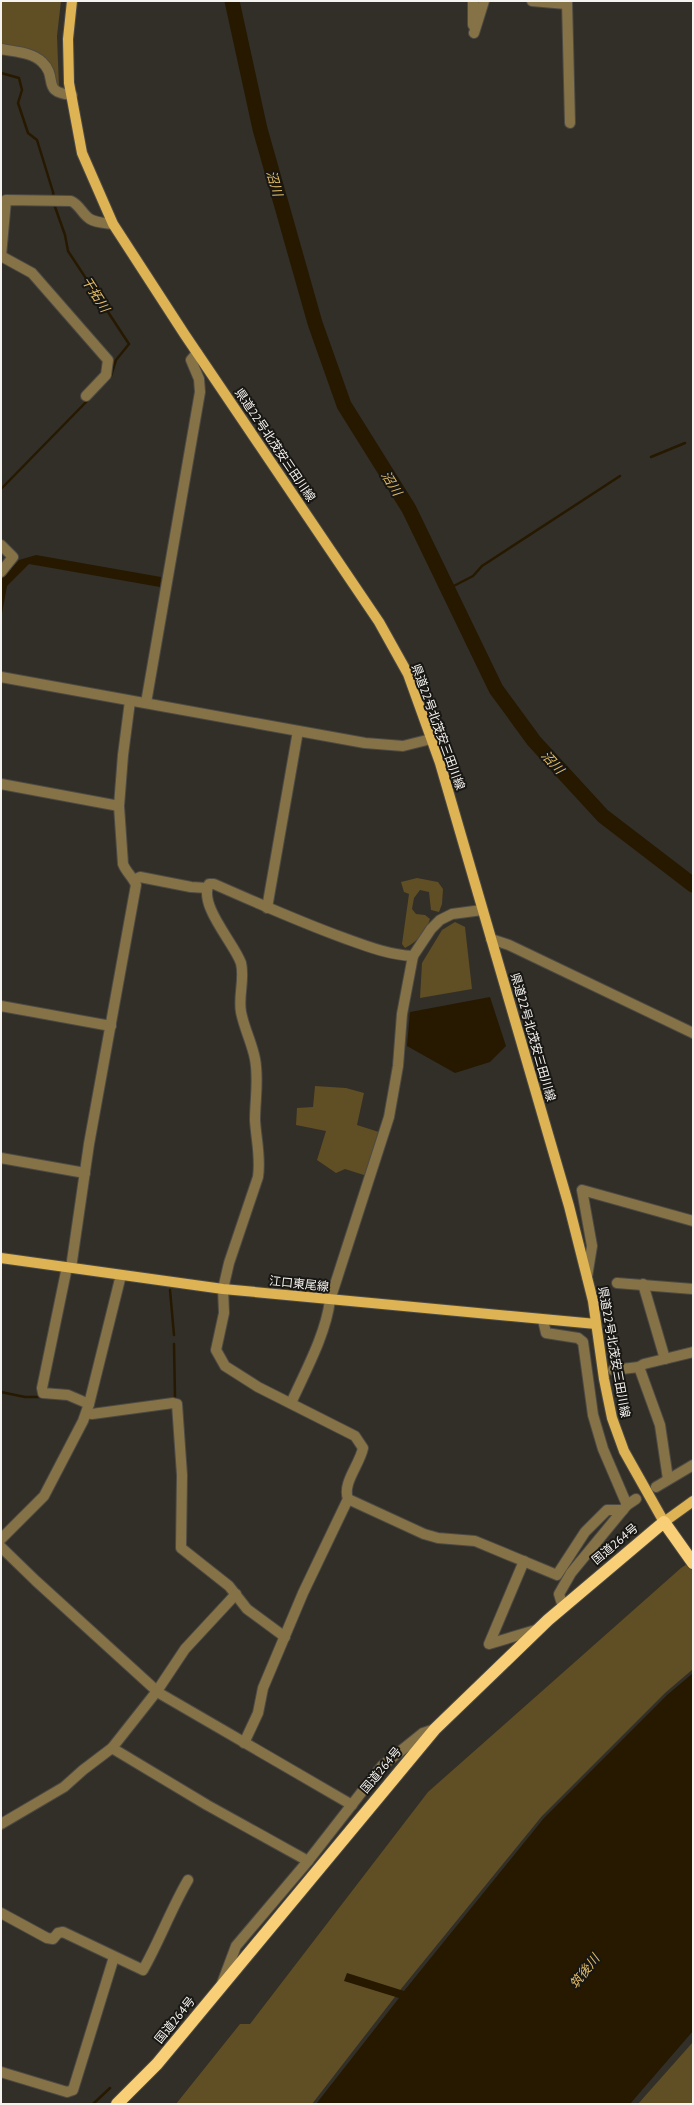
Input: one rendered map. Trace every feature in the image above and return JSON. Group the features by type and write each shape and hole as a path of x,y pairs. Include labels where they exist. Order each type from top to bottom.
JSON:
{"highway":[{"path":"664,1522 690,1559"},
{"name":"国道264号","path":"117,2104 157,2064 435,1729 563,1607 664,1522"}],"main road":[{"name":"県道22号北茂安三田川線","path":"72,1 68,39 69,83 82,153 113,224 135,261 379,622 408,674 440,763 569,1206 587,1278 612,1418 624,1451 664,1522"},
{"name":"江口東尾線","path":"1,1258 223,1289 596,1324"},
{"path":"664,1522 693,1501"}],"street":[{"path":"473,1 474,33 484,1"},
{"path":"532,1 567,3 570,123"},
{"path":"1,49 28,54 38,59 48,70 54,90 57,93 72,95"},
{"path":"86,396 106,375 108,360 32,273 1,256 4,200 71,201 77,203 88,218 93,221 113,224"},
{"path":"146,704 197,414 200,392 199,379 191,360 197,353"},
{"path":"1,545 14,557 1,572"},
{"path":"1,677 364,743 403,746 431,739"},
{"path":"130,700 119,806 123,864 136,885 69,1267 42,1388 43,1393 68,1395 88,1409 92,1414 173,1403 177,1404 182,1475 181,1548 236,1594 247,1609 285,1636"},
{"path":"267,908 298,731"},
{"path":"1,784 119,806"},
{"path":"134,880 140,877 191,887 207,888"},
{"path":"244,1743 258,1713 263,1688 303,1593 348,1499 346,1494 347,1486 362,1454 363,1448 355,1436 291,1403 225,1366 218,1357 216,1350 224,1313 223,1289 229,1263 258,1177 260,1163 255,1119 258,1084 255,1058 241,1013 240,1001 242,974 240,963 210,908 207,888 209,884 214,884 267,908 366,946 401,955 413,956"},
{"path":"291,1403 310,1362 328,1311 330,1300 389,1117 398,1066 402,1014 413,956 431,929 440,920 452,914 482,910"},
{"path":"491,939 509,945 693,1033"},
{"path":"1,1006 111,1026"},
{"path":"1,1158 85,1173"},
{"path":"587,1278 592,1246 582,1190 693,1221"},
{"path":"1,1540 44,1496 88,1409 121,1275"},
{"path":"617,1283 693,1289"},
{"path":"642,1284 665,1359"},
{"path":"543,1320 546,1333 581,1340 591,1372 593,1415 603,1449 629,1504"},
{"path":"613,1370 639,1367 644,1364 693,1352"},
{"path":"639,1367 660,1424 668,1479"},
{"path":"656,1487 693,1465"},
{"path":"348,1499 424,1534 438,1538 475,1541 557,1576 585,1532 607,1510 629,1504"},
{"path":"563,1607 559,1594 571,1573 629,1504"},
{"path":"1,1547 36,1581 157,1691 352,1805"},
{"path":"524,1561 489,1644 539,1629"},
{"path":"1,1824 64,1787 82,1770 112,1748 157,1691 185,1649 236,1594"},
{"path":"220,1987 236,1946 308,1861 382,1766 423,1733 435,1729"},
{"path":"112,1748 207,1805 308,1861"},
{"path":"1,1913 47,1938 52,1939 58,1933 63,1932 143,1970 159,1941 176,1900 188,1880"},
{"path":"1,2072 67,2092 73,2090 114,1957"}],"shaded area":[{"path":"1,1 61,1 57,36 59,87 55,86 50,70 1,46"},
{"path":"417,878 438,882 443,889 442,904 439,912 431,910 429,892 420,890 414,898 412,909 416,914 425,915 430,919 420,936 405,948 402,944 409,894 404,892 401,882"},
{"path":"455,922 465,927 472,989 420,998 422,963 442,930"},
{"path":"315,1086 346,1088 364,1093 357,1125 382,1133 367,1176 345,1169 336,1173 317,1160 326,1131 296,1125 297,1108 313,1107"},
{"path":"693,1560 693,1669 665,1693 542,1816 401,1989 312,2104 176,2104 240,2024 250,2024 428,1792 681,1568"},
{"path":"693,2042 693,2104 638,2104"}],"water":[{"path":"36,555 161,577 160,587 29,564 7,586 1,619 1,579 19,560"},
{"path":"490,997 506,1046 490,1062 455,1073 407,1046 410,1012"},
{"name":"筑後川","path":"693,1673 693,2031 630,2104 316,2104 399,1998 344,1981 347,1973 404,1991 544,1818 667,1695"}],"waterway":[{"name":"沼川","path":"232,1 260,129 315,323 344,405 409,509 496,689 534,741 603,816 693,885"},
{"name":"干拓川","path":"1,73 19,78 22,90 18,103 28,133 37,140 54,199"},
{"name":"干拓川","path":"54,204 65,235 68,251 129,344 116,360 111,376 108,380"},
{"name":"干拓川","path":"1,489 89,399"},
{"path":"651,457 685,443"},
{"path":"446,590 473,576 482,566 620,476"},
{"path":"170,1290 174,1335"},
{"path":"171,1399 175,1398 174,1344"},
{"path":"1,1392 25,1397 43,1397"},
{"path":"93,2104 110,2088"}]}
